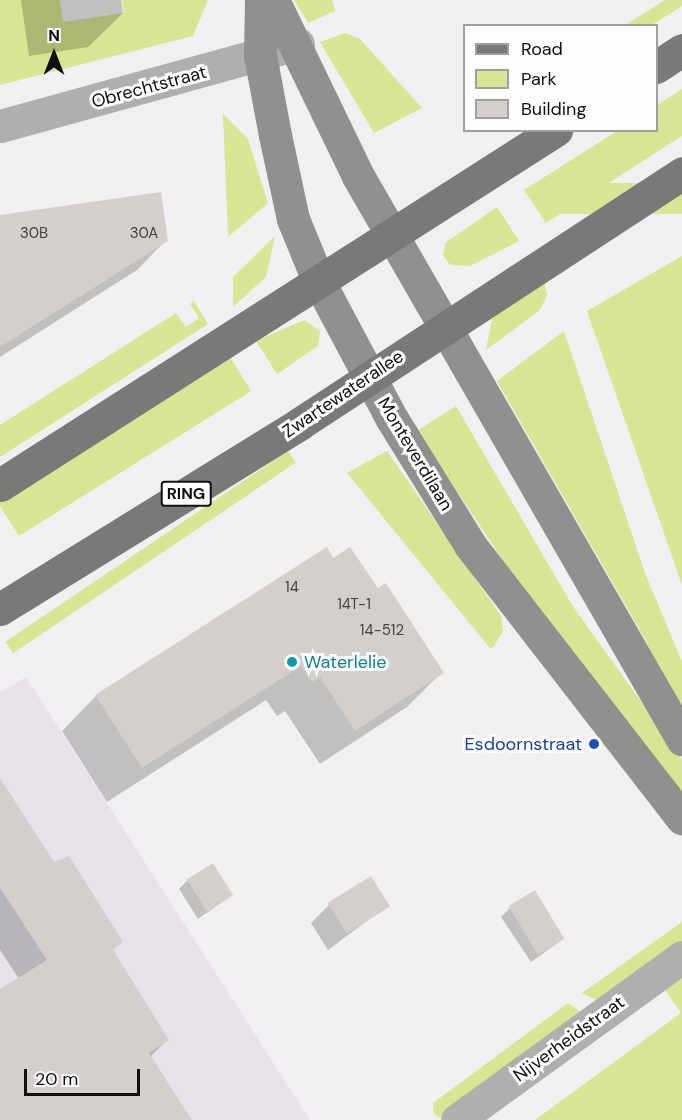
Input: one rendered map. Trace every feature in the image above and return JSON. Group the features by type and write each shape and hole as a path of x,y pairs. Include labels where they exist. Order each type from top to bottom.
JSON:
{"main road":[{"path":"658,66 682,50"},
{"path":"0,485 553,132"},
{"name":"Zwartewaterallee","path":"0,609 299,424 369,374 445,328 682,173"}],"street":[{"name":"Monteverdilaan","path":"261,0 260,55 293,219 318,280 369,374 470,545 682,818"},
{"path":"273,0 298,44 358,176 682,739"},
{"name":"Obrechtstraat","path":"0,126 298,44"},
{"name":"Nijverheidstraat","path":"457,1120 682,957"}],"shaded area":[{"path":"26,677 310,1120 0,1120 0,693"}],"green space":[{"path":"0,0 60,0 63,22 124,13 122,0 208,0 193,36 0,85"},
{"path":"294,0 332,0 335,11 308,23"},
{"path":"665,0 682,0 682,6 654,24 627,24"},
{"path":"345,33 360,39 422,108 374,133 320,42"},
{"path":"682,89 682,136 546,223 524,190 615,132 658,132 658,104"},
{"path":"223,114 248,139 268,203 228,237"},
{"path":"545,183 682,183 682,214 545,214"},
{"path":"497,207 519,241 470,266 450,265 443,255 445,243"},
{"path":"275,236 266,277 233,307 233,277"},
{"path":"682,256 682,585 587,311"},
{"path":"544,280 547,295 540,310 486,350 493,313"},
{"path":"194,301 208,324 0,457 0,425 176,313 186,327 199,318 190,304"},
{"path":"304,320 320,331 318,346 277,374 256,341"},
{"path":"564,331 645,573 682,662 682,722 645,639 497,381"},
{"path":"230,357 251,391 19,536 0,506 0,501"},
{"path":"456,406 572,605 682,759 682,793 504,562 417,431"},
{"path":"288,451 296,463 13,653 5,642"},
{"path":"387,451 501,616 503,631 494,646 490,648 347,473"},
{"path":"682,922 682,942 596,1000 582,993"},
{"path":"682,978 682,1120 535,1120 681,1013 665,990"},
{"path":"568,1003 583,1014 439,1118 434,1114 433,1103"}],"building":[{"path":"161,192 168,241 0,347 0,215"},
{"name":"Waterlelie","path":"327,547 333,558 350,547 378,588 386,583 444,673 355,731 320,677 312,682 301,666 142,768 95,695"},
{"path":"0,778 54,862 69,856 123,942 113,950 169,1040 149,1053 192,1120 0,1120 0,989 47,960 0,888"},
{"path":"213,863 233,895 207,912 187,879"},
{"path":"371,876 390,907 347,934 328,903"},
{"path":"535,890 564,939 538,955 508,906"}],"place":[{"name":"Waterlelie","path":"292,662"},
{"name":"Esdoornstraat","path":"594,744"}]}
